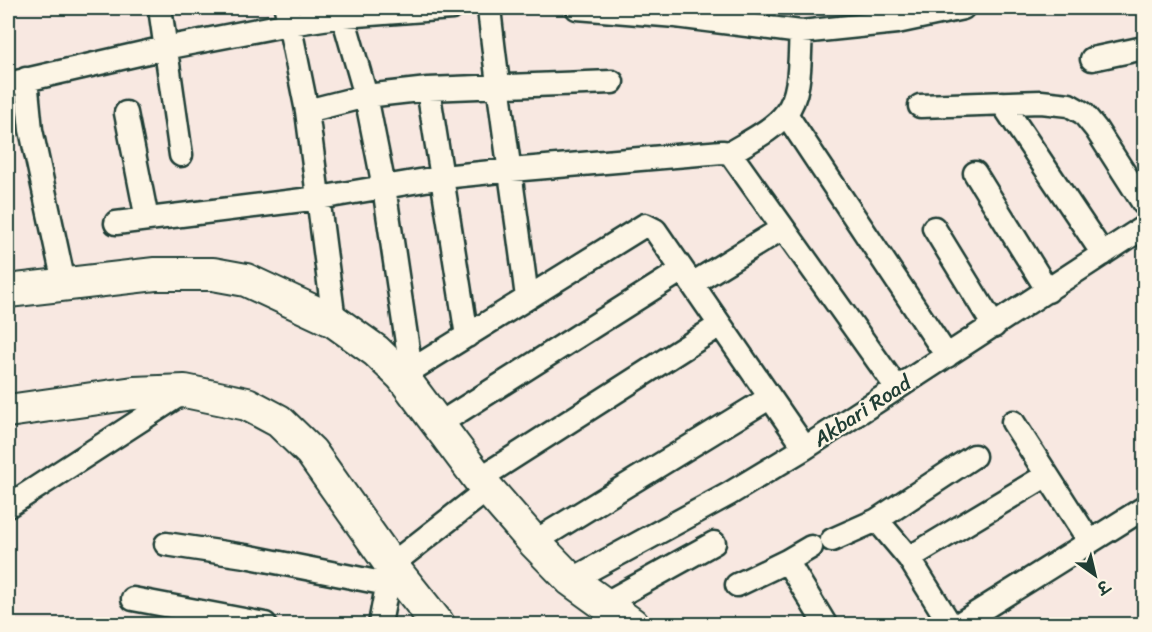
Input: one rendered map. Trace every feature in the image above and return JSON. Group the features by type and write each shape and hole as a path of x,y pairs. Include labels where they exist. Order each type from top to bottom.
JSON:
{"street":[{"path":"160,8 181,154"},
{"path":"64,283 31,130 17,81 165,48 288,16 343,16 452,8"},
{"path":"489,8 497,86 511,170 527,298"},
{"path":"577,8 676,16 801,32 897,22 963,8"},
{"path":"288,16 308,111 334,321"},
{"path":"343,16 366,96 384,187 406,373"},
{"path":"116,223 319,198 443,177 730,153 786,114 794,98 797,82 801,32"},
{"path":"1092,59 1144,48"},
{"path":"308,111 366,96 428,89 612,82"},
{"path":"428,89 467,336"},
{"path":"920,106 1041,102 1069,105 1083,113 1096,129 1144,204"},
{"path":"1002,104 1103,254"},
{"path":"126,113 147,219"},
{"path":"786,114 947,356"},
{"path":"730,153 897,388"},
{"path":"975,173 1048,291"},
{"path":"406,373 645,225 655,230 805,448"},
{"name":"Akbari Road","path":"571,580 729,494 805,448 1144,227"},
{"path":"439,424 687,277 783,228"},
{"path":"934,228 994,326"},
{"path":"8,291 154,274 213,274 246,280 334,321 406,373 478,491 534,542 571,580 632,624"},
{"path":"380,624 389,574 415,545 478,491 720,325"},
{"path":"8,411 134,393 185,391 247,404 279,421 311,452 389,574 438,624"},
{"path":"8,506 185,391"},
{"path":"534,542 769,398"},
{"path":"1013,422 1090,542"},
{"path":"737,585 878,520 974,456"},
{"path":"909,558 1047,476"},
{"path":"959,624 1144,508"},
{"path":"878,520 909,558 951,624"},
{"path":"604,604 714,543"},
{"path":"166,544 389,574"},
{"path":"787,561 825,624"},
{"path":"133,599 265,624"}]}
